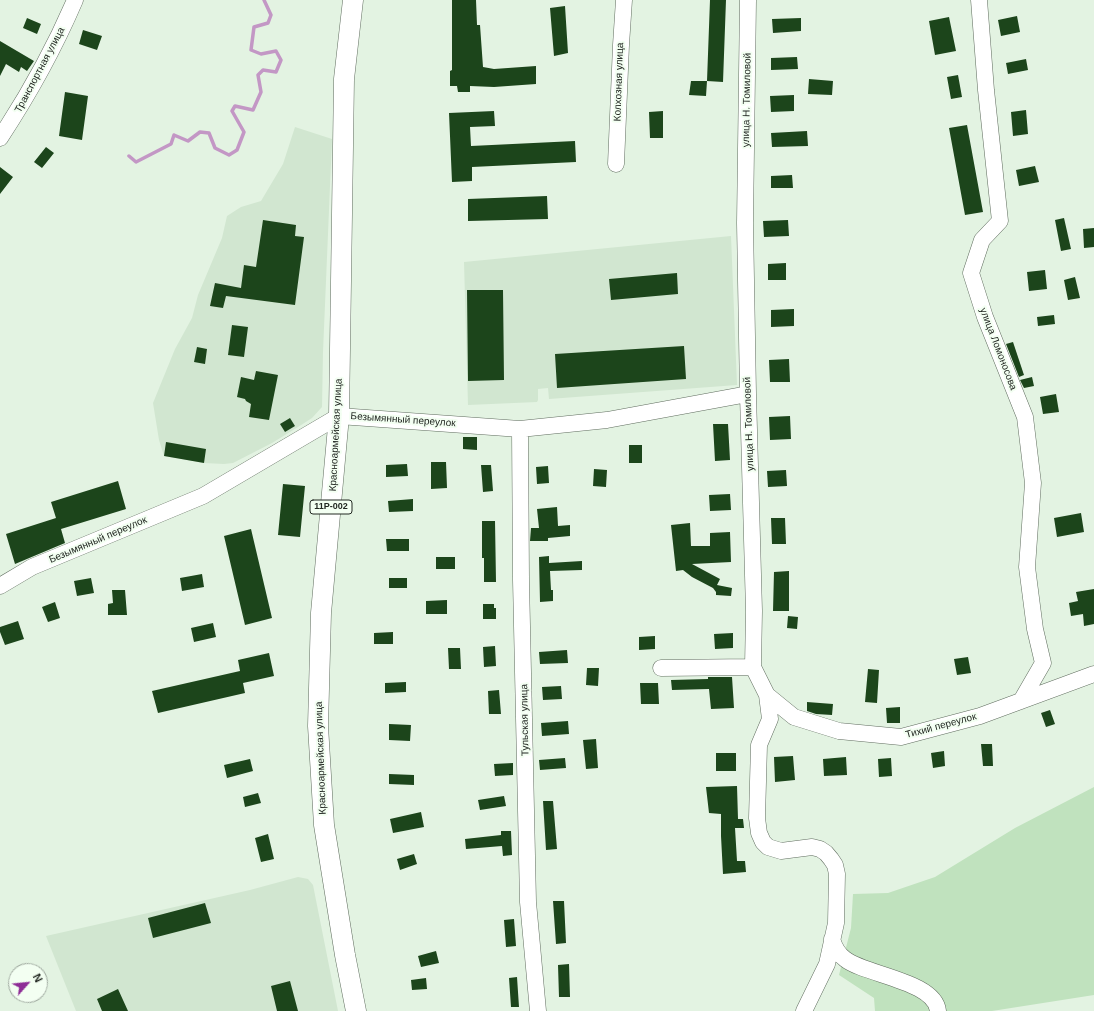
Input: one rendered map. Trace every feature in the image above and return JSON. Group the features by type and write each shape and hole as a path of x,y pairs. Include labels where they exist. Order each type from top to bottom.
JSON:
{"main road":[{"name":"Красноармейская улица","path":"353,0 344,79 339,416 321,613 318,726 324,825 345,955 356,1011"}],"street":[{"name":"Транспортная улица","path":"0,138 21,107 39,75 61,32 74,0"},
{"name":"Колхозная улица","path":"616,164 624,0"},
{"name":"улица Н. Томиловой","path":"748,0 745,223 754,611 753,667 767,695 770,719 759,745 757,818 759,833 763,842 768,847 782,851 812,847 826,853 832,859 837,874 836,923 832,939"},
{"name":"улица Ломоносова","path":"979,0 986,90 1000,221 982,240 971,273 985,317 1025,417 1033,483 1027,568 1035,629 1043,663 1021,701"},
{"name":"Безымянный переулок","path":"0,586 32,567 203,496 339,416 520,429 607,420 748,394"},
{"name":"Тульская улица","path":"520,429 521,580 528,902 538,1011"},
{"path":"661,668 753,667"},
{"name":"Тихий переулок","path":"767,695 794,717 838,730 901,737 980,716 1094,674"},
{"path":"804,1011 827,964 832,939"},
{"path":"832,939 835,948 845,959 865,969 902,981 921,990 932,998 938,1011"}],"shaded area":[{"path":"295,127 332,139 322,407 312,418 298,427 272,443 233,463 204,463 164,456 159,440 153,403 175,349 192,318 198,295 222,238 227,216 241,207 261,201 283,164"},
{"path":"731,236 737,385 549,399 548,388 538,389 537,402 468,405 464,262"},
{"path":"1094,787 1094,995 992,1011 875,1011 874,998 839,975 851,928 853,894 888,893 935,877 1015,828"},
{"path":"298,877 308,879 313,885 338,1011 76,1011 46,936 250,890"}],"building":[{"path":"452,0 476,0 477,25 480,25 483,67 494,69 536,66 536,84 494,87 470,86 470,92 458,92 457,86 450,86 450,71 452,70"},
{"path":"710,0 726,0 723,82 707,81"},
{"path":"565,6 568,53 554,56 550,8"},
{"path":"1017,16 1020,32 1001,36 998,20"},
{"path":"949,17 956,51 935,55 929,21"},
{"path":"27,18 41,24 37,34 23,28"},
{"path":"801,18 801,31 773,33 772,19"},
{"path":"83,30 102,36 97,50 79,44"},
{"path":"0,41 34,61 27,71 21,67 19,72 6,64 0,76"},
{"path":"797,57 798,69 771,70 771,58"},
{"path":"1026,59 1028,70 1008,74 1006,63"},
{"path":"958,75 962,97 951,99 947,77"},
{"path":"809,79 833,81 832,95 808,94"},
{"path":"691,81 707,81 706,96 689,95"},
{"path":"65,92 88,96 82,140 59,136"},
{"path":"794,95 794,111 771,112 770,96"},
{"path":"1026,110 1028,134 1013,136 1011,112"},
{"path":"494,111 495,126 470,127 471,146 575,141 576,162 472,167 472,181 452,182 449,113"},
{"path":"663,111 663,138 650,138 649,112"},
{"path":"967,125 983,212 965,215 949,128"},
{"path":"807,131 808,146 772,147 771,133"},
{"path":"46,147 54,153 42,168 34,162"},
{"path":"1035,166 1039,182 1019,186 1016,170"},
{"path":"0,167 13,177 0,194"},
{"path":"792,175 793,188 771,188 771,176"},
{"path":"547,196 548,219 468,221 468,199"},
{"path":"1064,218 1071,249 1061,251 1055,220"},
{"path":"263,220 296,225 295,236 304,237 295,305 226,296 223,308 210,306 215,283 241,288 244,265 256,267"},
{"path":"788,220 789,236 764,237 763,221"},
{"path":"1094,228 1094,247 1084,248 1083,229"},
{"path":"786,263 786,280 768,280 768,264"},
{"path":"1045,270 1047,289 1029,291 1027,272"},
{"path":"677,273 678,294 611,300 609,279"},
{"path":"1075,277 1080,298 1068,300 1064,280"},
{"path":"467,290 503,290 504,380 468,381"},
{"path":"794,309 794,326 771,327 771,310"},
{"path":"1054,315 1055,324 1038,326 1037,317"},
{"path":"232,325 248,327 244,357 228,355"},
{"path":"1013,342 1024,375 1019,377 1006,344"},
{"path":"684,346 686,379 557,388 555,354"},
{"path":"197,347 207,349 205,364 194,362"},
{"path":"789,359 790,382 770,382 769,360"},
{"path":"256,371 278,375 269,420 249,417 251,404 245,399 237,397 241,377 254,380"},
{"path":"1032,377 1034,386 1024,388 1020,380"},
{"path":"1056,394 1059,412 1043,414 1040,397"},
{"path":"790,416 791,439 770,440 769,417"},
{"path":"290,418 295,426 285,432 280,424"},
{"path":"713,424 728,424 730,460 715,461"},
{"path":"463,437 477,437 477,450 463,449"},
{"path":"166,442 206,449 204,463 164,456"},
{"path":"629,445 642,445 642,463 629,463"},
{"path":"431,462 446,462 447,488 431,489"},
{"path":"407,464 408,476 386,477 386,465"},
{"path":"481,465 491,465 493,491 483,492"},
{"path":"548,466 549,483 537,484 536,467"},
{"path":"594,469 607,470 606,487 593,486"},
{"path":"786,470 787,486 768,487 767,471"},
{"path":"118,481 126,509 61,529 65,543 15,564 6,534 56,518 51,502"},
{"path":"283,484 305,486 300,537 278,535"},
{"path":"730,494 731,510 710,511 709,495"},
{"path":"413,499 413,511 389,512 388,501"},
{"path":"557,507 558,526 570,525 570,536 548,538 548,541 530,541 531,528 539,528 537,509"},
{"path":"1081,513 1084,532 1057,537 1054,518"},
{"path":"771,518 785,518 786,544 772,544"},
{"path":"482,521 495,521 496,582 484,582 484,558 482,558"},
{"path":"690,523 691,546 710,546 710,533 730,532 731,562 692,564 720,579 717,585 732,588 731,596 716,595 713,588 692,577 683,570 676,571 671,525"},
{"path":"251,529 272,618 245,625 224,536"},
{"path":"386,539 409,539 409,551 387,551"},
{"path":"549,556 549,563 582,561 582,570 550,571 553,601 540,602 539,557"},
{"path":"436,557 455,557 455,569 436,569"},
{"path":"789,571 789,611 773,611 774,572"},
{"path":"202,574 204,587 182,591 180,578"},
{"path":"91,578 94,593 77,596 74,581"},
{"path":"389,578 407,578 407,588 389,588"},
{"path":"1094,589 1094,624 1084,626 1083,614 1071,616 1069,603 1078,601 1076,592"},
{"path":"112,590 125,590 127,615 108,615 108,604 113,603"},
{"path":"447,600 447,614 426,614 426,601"},
{"path":"55,602 60,618 48,622 42,607"},
{"path":"483,604 494,604 494,608 496,608 496,619 483,619"},
{"path":"788,616 798,617 797,629 787,628"},
{"path":"18,621 24,639 5,645 0,632 0,627"},
{"path":"213,623 216,637 194,642 191,628"},
{"path":"393,632 393,644 374,644 374,633"},
{"path":"733,633 733,648 715,649 714,634"},
{"path":"655,636 655,649 639,650 639,637"},
{"path":"495,646 496,666 484,667 483,647"},
{"path":"448,648 460,648 461,669 449,669"},
{"path":"567,650 568,663 540,664 539,652"},
{"path":"269,653 274,676 243,683 245,693 158,713 152,691 240,671 238,660"},
{"path":"968,657 971,673 957,675 954,659"},
{"path":"587,668 599,668 598,686 586,685"},
{"path":"868,669 879,670 877,703 865,702"},
{"path":"708,677 732,677 734,708 711,709 709,689 672,690 671,680 708,679"},
{"path":"406,682 406,692 385,693 385,683"},
{"path":"640,683 658,683 659,704 641,704"},
{"path":"561,686 562,699 543,700 542,687"},
{"path":"499,690 501,714 489,714 488,691"},
{"path":"807,702 833,704 832,715 816,714 807,711"},
{"path":"900,707 900,723 887,723 886,708"},
{"path":"1050,710 1055,724 1046,727 1041,713"},
{"path":"568,721 569,734 542,736 541,723"},
{"path":"389,724 411,725 410,741 389,740"},
{"path":"596,739 598,768 586,769 583,740"},
{"path":"981,744 992,744 993,766 983,766"},
{"path":"944,751 945,766 933,768 931,753"},
{"path":"716,753 736,753 736,771 716,771"},
{"path":"793,756 795,780 775,782 774,757"},
{"path":"846,757 847,775 824,776 823,759"},
{"path":"565,758 566,768 540,770 539,760"},
{"path":"891,758 892,776 879,777 878,759"},
{"path":"250,759 253,771 227,778 224,765"},
{"path":"513,763 513,775 495,776 494,764"},
{"path":"389,774 414,775 414,785 389,784"},
{"path":"737,786 738,819 743,819 744,828 735,828 737,861 745,861 746,872 723,874 721,814 709,813 706,787"},
{"path":"258,793 261,803 245,807 243,797"},
{"path":"504,796 506,806 480,810 478,800"},
{"path":"543,801 553,801 557,849 546,850"},
{"path":"421,812 424,827 393,833 390,819"},
{"path":"501,831 511,831 512,855 503,856 502,846 466,849 465,839 501,835"},
{"path":"268,834 274,859 261,862 255,838"},
{"path":"414,854 417,864 400,870 397,859"},
{"path":"553,901 564,901 566,943 556,944"},
{"path":"205,903 211,923 153,938 148,918"},
{"path":"514,919 516,946 506,947 504,920"},
{"path":"436,951 439,963 421,967 418,956"},
{"path":"569,964 570,997 559,997 558,965"},
{"path":"517,977 519,1007 511,1007 509,978"},
{"path":"426,978 427,989 412,990 411,980"},
{"path":"290,981 298,1011 277,1011 271,986"},
{"path":"118,989 128,1011 102,1011 97,999"}],"waterway":[{"path":"129,156 136,162 171,144 174,135 188,141 200,132 209,133 215,148 229,155 237,150 244,132 232,111 235,106 253,110 261,92 258,75 263,70 276,72 281,60 276,51 261,54 251,50 254,27 268,23 271,15 264,0"}]}
